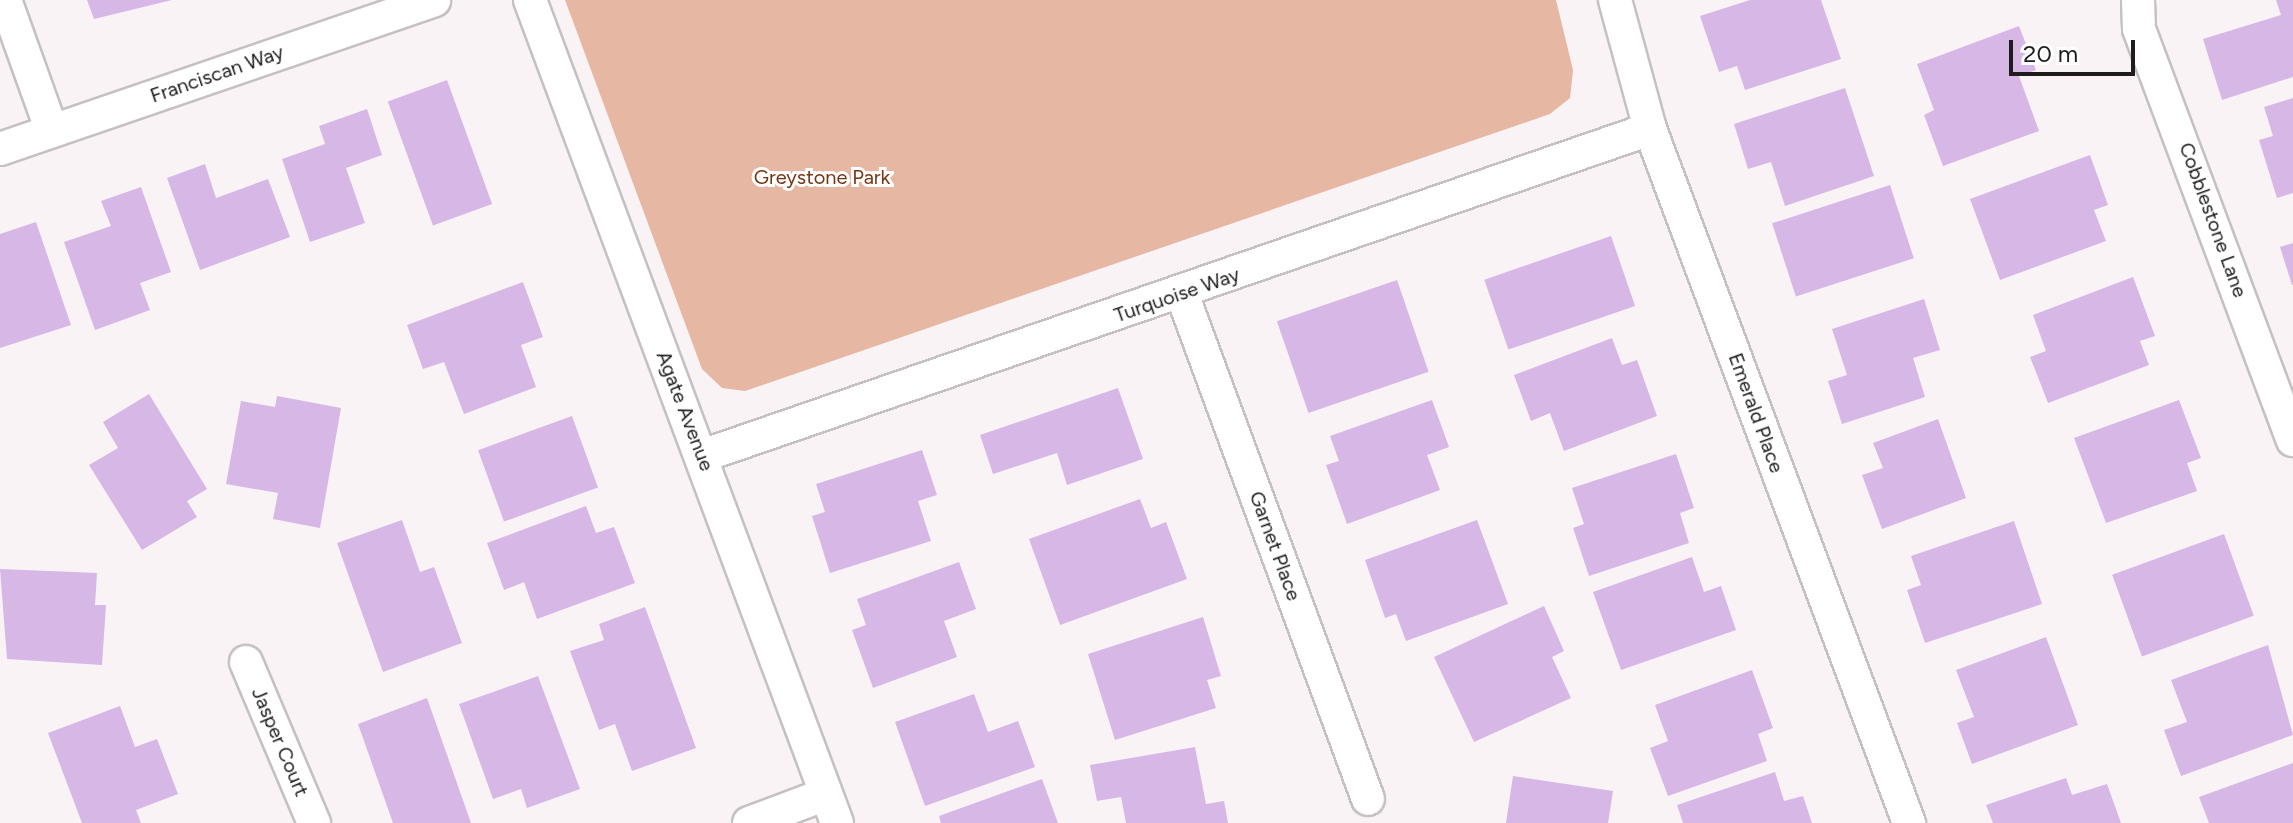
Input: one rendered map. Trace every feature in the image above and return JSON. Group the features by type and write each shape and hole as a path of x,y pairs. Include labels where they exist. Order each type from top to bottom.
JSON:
{"street":[{"path":"5,0 52,131"},
{"name":"Franciscan Way","path":"0,149 434,0"},
{"name":"Agate Avenue","path":"530,0 831,808"},
{"name":"Emerald Place","path":"1615,0 1650,129 1909,823"},
{"name":"Cobblestone Lane","path":"2138,0 2139,29 2290,426"},
{"name":"Turquoise Way","path":"702,456 1182,294 1650,129"},
{"name":"Garnet Place","path":"1182,294 1368,799"},
{"name":"Jasper Court","path":"246,662 314,823"},
{"path":"749,823 831,808"}],"green space":[{"name":"Greystone Park","path":"565,0 1556,0 1573,70 1570,98 1550,114 745,391 722,388 702,369"}],"building":[{"path":"87,0 172,0 94,19"},
{"path":"1750,0 1821,0 1841,59 1745,90 1737,66 1719,72 1700,16"},
{"path":"2276,0 2293,0 2293,77 2222,100 2203,39 2281,15"},
{"path":"2019,26 2036,70 2019,76 2039,131 1943,166 1924,115 1934,110 1917,64"},
{"path":"447,80 492,204 433,226 388,102"},
{"path":"1845,88 1874,176 1785,206 1771,162 1748,169 1734,124"},
{"path":"2293,98 2293,193 2277,198 2259,140 2273,136 2264,107"},
{"path":"367,109 382,155 346,168 365,223 310,242 282,159 325,144 319,126"},
{"path":"2090,155 2108,205 2094,210 2106,241 2000,280 1970,199"},
{"path":"205,164 216,198 268,179 290,237 200,270 167,178"},
{"path":"1890,185 1914,258 1796,297 1772,223"},
{"path":"141,187 171,272 140,283 150,310 95,330 64,242 111,226 101,201"},
{"path":"36,222 71,325 0,348 0,234"},
{"path":"1611,236 1635,306 1508,350 1484,280"},
{"path":"2293,243 2293,285 2292,285 2280,247"},
{"path":"2133,277 2155,336 2140,341 2149,365 2048,403 2030,357 2046,351 2033,315"},
{"path":"1397,280 1429,372 1308,413 1277,321"},
{"path":"523,282 543,337 521,345 536,387 464,414 444,362 423,369 407,325"},
{"path":"1924,299 1940,350 1913,358 1925,397 1842,424 1828,381 1847,375 1832,329"},
{"path":"1612,338 1622,365 1637,360 1657,416 1564,451 1550,413 1531,421 1514,375"},
{"path":"1118,388 1143,459 1067,485 1057,453 993,474 980,435"},
{"path":"149,394 207,489 187,501 197,517 142,550 89,465 118,448 103,422"},
{"path":"277,396 341,408 320,528 273,519 278,493 226,484 241,401 275,407"},
{"path":"1432,400 1449,447 1427,455 1440,490 1347,524 1326,465 1339,461 1330,436"},
{"path":"2179,400 2201,458 2187,463 2197,491 2106,523 2074,438"},
{"path":"572,416 598,487 504,522 478,450"},
{"path":"1938,419 1966,498 1882,529 1862,475 1883,468 1873,443"},
{"path":"922,450 937,495 918,501 931,541 830,573 812,516 825,512 816,484"},
{"path":"1676,454 1694,508 1680,513 1689,543 1589,576 1573,528 1584,524 1572,488"},
{"path":"1140,499 1151,528 1166,522 1187,579 1060,625 1029,539"},
{"path":"586,506 596,533 614,527 635,583 537,619 524,582 504,590 487,543"},
{"path":"402,520 420,572 434,567 462,643 383,672 337,543"},
{"path":"1477,520 1508,604 1406,641 1396,614 1385,618 1365,560"},
{"path":"2014,521 2042,604 1925,643 1907,590 1921,585 1911,556"},
{"path":"2224,534 2254,616 2142,656 2112,575"},
{"path":"1692,557 1704,592 1721,586 1736,630 1621,670 1593,592"},
{"path":"959,562 976,609 944,621 957,657 873,688 852,630 866,625 857,599"},
{"path":"0,569 97,573 95,605 106,605 102,665 7,659"},
{"path":"1544,606 1564,651 1552,657 1571,698 1474,742 1434,657"},
{"path":"645,607 696,748 632,771 615,724 599,730 570,651 604,640 599,624"},
{"path":"1203,617 1221,676 1207,680 1216,708 1115,740 1088,654"},
{"path":"2046,637 2078,725 1972,764 1957,723 1974,717 1956,670"},
{"path":"2268,645 2293,735 2181,776 2164,730 2187,722 2171,680"},
{"path":"1752,670 1773,728 1758,734 1767,761 1668,796 1650,748 1668,741 1655,705"},
{"path":"538,676 580,789 527,808 521,789 493,799 459,704"},
{"path":"974,694 988,732 1018,721 1035,767 925,806 895,722"},
{"path":"427,698 471,823 393,823 358,724"},
{"path":"120,706 135,747 157,739 178,794 136,810 141,823 82,823 48,733"},
{"path":"1195,747 1206,804 1224,801 1228,823 1126,823 1121,797 1097,801 1090,765"},
{"path":"2293,763 2293,823 2209,823 2199,797"},
{"path":"1775,772 1784,801 1803,796 1812,823 1683,823 1677,805"},
{"path":"1513,776 1613,791 1608,823 1506,823"},
{"path":"2066,778 2072,795 2107,784 2121,823 1993,823 1986,805"},
{"path":"1042,779 1058,823 941,823 939,816"}]}
